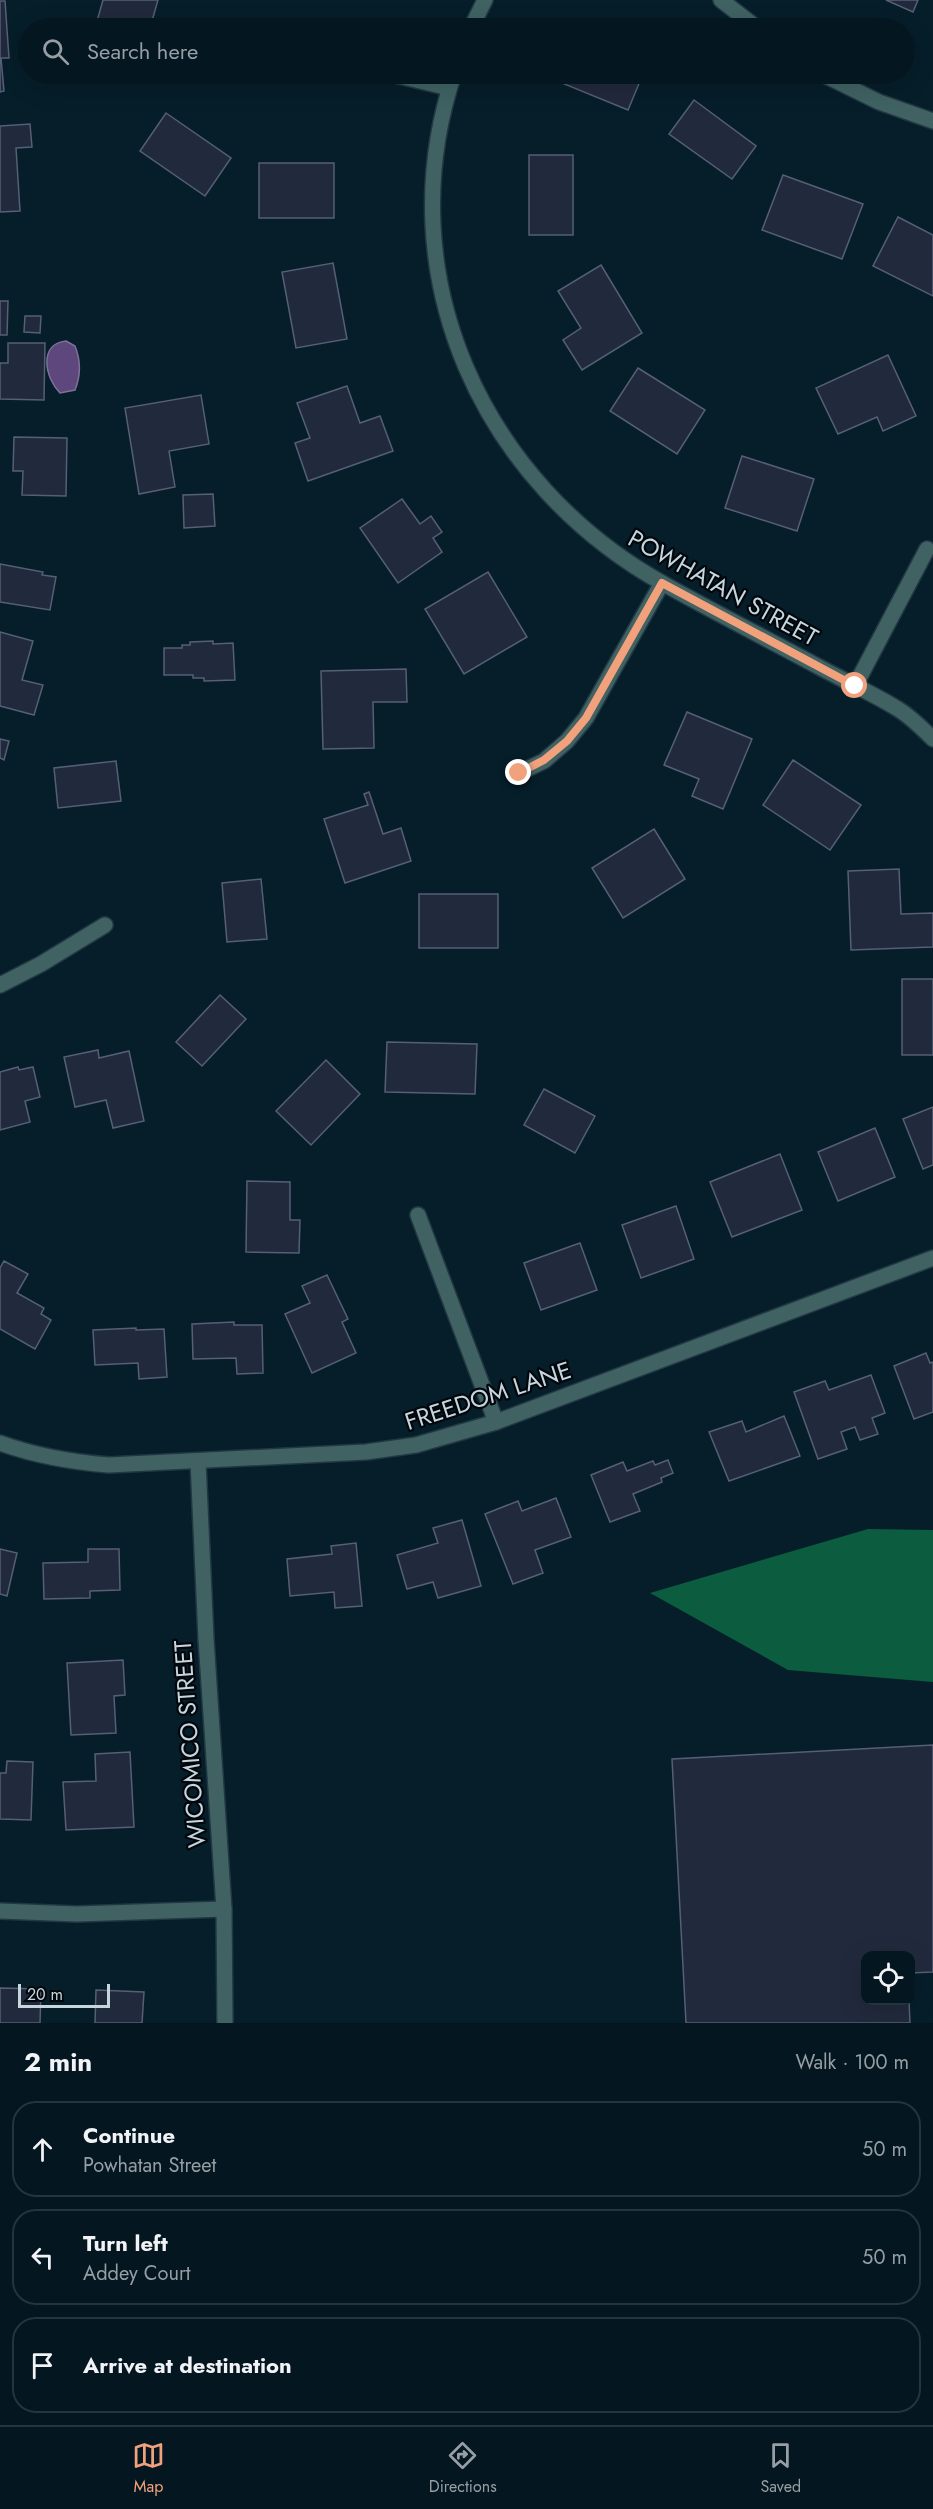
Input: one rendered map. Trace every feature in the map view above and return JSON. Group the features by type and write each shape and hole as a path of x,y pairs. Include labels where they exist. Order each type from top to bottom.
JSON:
{"street":[{"path":"476,18 485,0"},
{"path":"721,0 744,18"},
{"name":"POWHATAN STREET","path":"451,84 440,127 435,170 433,236 440,290 461,356 479,398 510,449 547,494 574,521 615,554 662,583 898,709 933,739"},
{"path":"842,84 879,102 933,120"},
{"path":"855,686 927,549"},
{"path":"519,773 552,754 567,741 586,718 662,583"},
{"path":"0,985 41,964 105,925"},
{"path":"418,1215 496,1422"},
{"name":"FREEDOM LANE","path":"0,1443 32,1455 76,1463 109,1465 386,1449 416,1445 496,1422 933,1258"},
{"name":"WICOMICO STREET","path":"198,1461 206,1639 224,1909 225,2023"},
{"path":"0,1911 77,1914 224,1909"}],"green space":[{"path":"868,1529 933,1530 933,1682 788,1670 650,1593"}],"shaded area":[{"path":"66,341 75,346 79,373 75,390 60,393 51,379 47,362 51,348 57,343"}],"building":[{"path":"103,0 158,0 153,18 98,18"},
{"path":"886,0 918,0 913,12"},
{"path":"0,1 5,1 9,58 1,58 4,91 0,92"},
{"path":"564,84 639,84 628,110"},
{"path":"694,100 756,146 732,179 669,134"},
{"path":"166,113 231,158 205,196 140,151"},
{"path":"30,124 32,147 16,148 20,211 0,212 0,126"},
{"path":"529,155 573,155 573,235 529,235"},
{"path":"259,163 334,163 334,218 259,218"},
{"path":"783,175 863,204 842,259 762,230"},
{"path":"898,217 933,235 933,296 873,266"},
{"path":"333,263 347,339 296,348 282,272"},
{"path":"601,265 642,333 582,370 563,340 581,328 558,291"},
{"path":"0,301 8,301 7,335 0,335"},
{"path":"25,316 41,316 40,333 24,332"},
{"path":"8,343 45,343 44,400 0,399 0,363 8,363"},
{"path":"888,355 916,416 883,431 877,417 838,434 816,388"},
{"path":"638,368 705,410 677,454 610,411"},
{"path":"347,386 360,423 380,416 393,451 308,481 295,443 310,438 297,403"},
{"path":"201,395 209,444 169,451 175,487 139,494 125,408"},
{"path":"14,437 67,438 66,496 22,495 23,471 13,471"},
{"path":"742,456 814,479 797,531 725,508"},
{"path":"213,494 215,526 184,528 183,495"},
{"path":"402,499 420,524 431,516 442,532 433,538 442,552 398,583 360,528"},
{"path":"0,564 43,572 42,575 56,577 50,610 0,602"},
{"path":"488,572 527,637 464,674 425,609"},
{"path":"0,632 33,641 22,680 43,685 34,715 0,706"},
{"path":"213,641 213,644 233,643 235,680 204,681 204,678 193,678 193,675 164,675 164,648 182,648 182,645 190,645 190,642"},
{"path":"406,669 407,702 373,702 374,748 323,749 321,671"},
{"path":"687,712 752,739 723,809 692,796 699,779 664,765"},
{"path":"0,739 9,741 4,760 0,758"},
{"path":"793,760 861,805 830,850 763,805"},
{"path":"116,761 121,801 58,808 54,768"},
{"path":"369,792 383,834 401,828 411,861 345,883 324,819 368,805 364,794"},
{"path":"654,829 685,879 623,918 592,868"},
{"path":"899,869 901,914 933,913 933,947 851,950 848,871"},
{"path":"261,879 267,939 227,942 222,883"},
{"path":"419,894 498,894 498,948 419,948"},
{"path":"902,979 933,979 933,1055 902,1055"},
{"path":"220,995 246,1019 202,1066 176,1042"},
{"path":"387,1042 477,1044 475,1094 385,1092"},
{"path":"98,1050 99,1058 129,1051 144,1121 113,1128 106,1100 75,1107 64,1057"},
{"path":"326,1060 360,1094 311,1145 276,1111"},
{"path":"18,1067 19,1070 33,1067 40,1097 25,1101 30,1122 0,1130 0,1072"},
{"path":"544,1089 595,1116 575,1153 524,1125"},
{"path":"933,1107 933,1165 923,1169 903,1119"},
{"path":"875,1128 895,1177 838,1201 818,1152"},
{"path":"780,1154 802,1210 732,1237 710,1182"},
{"path":"247,1181 290,1182 290,1220 300,1220 299,1253 246,1252"},
{"path":"676,1206 694,1259 641,1278 622,1225"},
{"path":"580,1243 597,1290 541,1310 524,1263"},
{"path":"4,1261 28,1274 17,1293 44,1308 41,1314 51,1320 35,1349 0,1329 0,1268"},
{"path":"327,1275 348,1319 342,1322 356,1353 312,1373 285,1314 310,1303 302,1286"},
{"path":"234,1322 234,1325 262,1325 263,1373 237,1374 236,1358 193,1359 192,1324"},
{"path":"136,1328 136,1330 164,1329 167,1377 139,1379 138,1363 95,1365 93,1330"},
{"path":"926,1353 930,1363 933,1362 933,1412 914,1419 894,1366"},
{"path":"871,1375 885,1413 872,1418 878,1434 860,1440 855,1427 841,1432 847,1449 818,1459 794,1392 825,1381 829,1390"},
{"path":"784,1416 800,1456 729,1481 709,1432 742,1421 746,1432"},
{"path":"668,1460 673,1473 661,1478 662,1482 633,1494 640,1511 610,1522 591,1475 623,1462 627,1471 653,1461 655,1465"},
{"path":"556,1498 571,1537 535,1550 543,1573 513,1584 485,1514 518,1501 522,1511"},
{"path":"462,1520 481,1586 438,1598 433,1582 407,1589 397,1555 438,1543 433,1528"},
{"path":"356,1543 362,1606 335,1608 334,1592 290,1596 287,1559 332,1554 331,1546"},
{"path":"0,1549 17,1553 7,1596 0,1594"},
{"path":"88,1549 119,1549 120,1590 90,1591 90,1598 44,1599 43,1563 88,1562"},
{"path":"123,1660 125,1695 114,1696 116,1733 71,1735 67,1663"},
{"path":"933,1745 933,1972 915,1973 915,1951 861,1951 861,2005 909,2005 910,2023 686,2023 672,1759"},
{"path":"130,1752 134,1827 66,1830 63,1782 96,1781 95,1754"},
{"path":"7,1761 33,1762 31,1820 0,1819 0,1773 6,1773"},
{"path":"0,1988 41,1989 40,2023 0,2023"},
{"path":"96,1990 144,1992 142,2023 95,2023"}],"route":[{"path":"519,773 544,760 567,741 586,718 662,583 855,686"}]}
